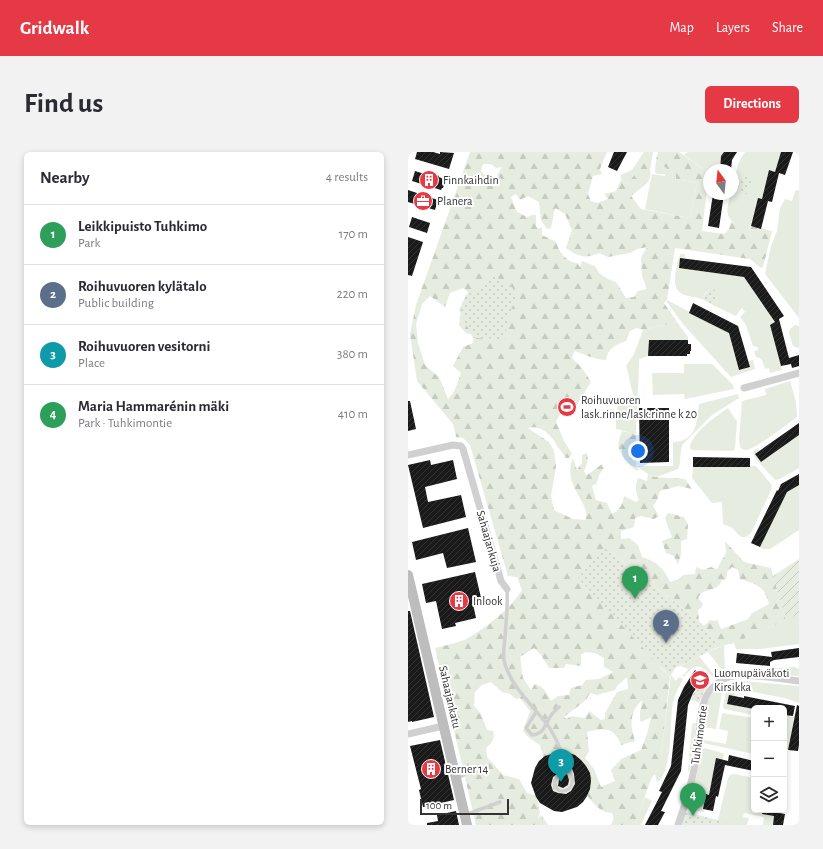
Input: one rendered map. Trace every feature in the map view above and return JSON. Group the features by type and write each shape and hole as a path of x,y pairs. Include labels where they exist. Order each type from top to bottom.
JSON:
{"main road":[{"name":"Sahaajankatu","path":"408,575 466,820"}],"street":[{"path":"744,388 799,373"},
{"name":"Sahaajankuja","path":"408,455 453,445 462,446 501,581 507,589"},
{"name":"Tuhkimontie","path":"678,825 692,779 699,744 703,705 709,692 724,679 735,676 799,681"},
{"path":"408,734 444,726"}],"lane":[{"name":"Sahaajankuja","path":"507,589 504,660 512,678 536,712 547,724 573,778 570,789 563,792 559,791 556,788 554,780 568,768"},
{"path":"536,712 526,728 532,735 543,731 550,716 559,707"},
{"path":"456,778 478,766"},
{"path":"466,820 500,802"}],"green space":[{"path":"470,152 607,152 600,169 602,174 593,176 588,194 591,201 597,203 608,199 604,194 616,191 621,180 628,184 650,152 653,152 650,170 646,173 636,173 642,183 641,188 631,196 641,209 690,218 697,183 676,179 676,176 656,160 658,152 679,152 703,169 703,200 706,200 702,231 724,234 729,229 731,222 749,231 751,226 772,231 763,267 761,268 750,259 675,248 667,300 664,303 677,322 643,330 637,328 630,331 626,341 616,345 610,350 606,360 594,358 574,351 572,358 583,369 591,382 573,411 560,414 556,422 564,441 572,454 569,458 566,458 555,441 546,432 535,427 528,428 549,442 554,451 556,467 551,496 554,510 573,519 585,520 586,511 571,479 571,466 573,458 577,470 582,463 582,455 587,453 588,461 584,471 586,475 602,464 604,468 599,475 597,483 592,486 596,500 607,503 612,514 621,506 624,496 636,502 639,500 636,489 638,478 647,481 648,474 655,477 685,479 692,489 679,486 660,491 653,506 659,516 654,519 641,516 635,518 634,527 621,531 621,539 629,538 638,545 642,557 659,566 670,582 679,579 683,575 695,574 696,567 703,570 711,567 717,569 726,553 725,541 744,562 771,568 786,620 734,643 718,647 704,626 710,620 716,621 717,619 721,629 748,619 752,613 769,604 762,589 755,584 740,579 738,570 732,567 727,572 725,580 722,580 716,588 705,591 699,596 698,598 703,604 698,610 699,621 605,548 661,668 670,677 660,766 651,779 635,825 611,825 614,818 612,813 598,808 581,788 570,793 553,797 540,745 528,737 523,731 530,711 520,698 516,699 510,694 502,692 491,682 482,685 475,692 474,706 481,714 487,730 493,731 494,734 492,741 486,748 487,757 503,775 519,779 527,793 537,796 540,813 537,819 541,815 548,825 476,825 435,648 461,641 475,634 505,610 518,597 522,590 517,577 508,576 470,445 463,438 456,437 453,424 417,381 410,334 416,305","holes":["483,164 491,164 496,168 502,167 497,176 491,182 481,171","516,194 520,200 528,196 539,202 541,220 547,229 551,228 555,208 565,214 572,230 566,248 578,255 590,256 599,253 608,257 630,253 637,249 647,247 641,258 642,276 647,289 638,291 634,297 626,298 616,282 599,273 595,266 582,261 580,267 577,263 566,259 561,253 556,242 542,235 542,227 538,229 536,226 536,215 527,217 517,212 511,197","463,288 468,292 467,305 460,316 459,325 466,333 474,335 473,343 463,347 453,366 461,373 454,392 448,399 439,377 425,365 418,343 416,324 422,304 430,296 445,307 450,293","534,648 541,655 549,668 564,668 566,664 581,666 581,655 585,652 595,653 604,658 604,667 613,672 599,679 586,680 582,685 571,688 569,695 558,696 551,701 541,687 535,684 531,690 523,678 520,657","627,677 628,689 617,692 605,713 605,719 601,720 589,711 585,718 572,716 566,719 564,717 586,700 590,693 597,695 615,690 617,686","642,700 640,713 641,722 651,717 641,750 621,759 611,770 615,781 601,787 594,769 585,758 589,751 587,732 598,729 608,730 615,735 621,745 635,741 632,730 632,719 638,705"]},
{"path":"644,152 650,152 636,173 646,173 650,170 650,178 647,182 641,188 642,183 628,184 621,180 621,175 632,170"},
{"path":"688,152 724,152 721,156 720,164 703,164 703,169 684,155"},
{"path":"745,152 781,152 775,172 769,170 762,199 758,198 749,231 732,222 729,218 727,208 730,200 739,200 739,192 748,193 742,177 739,180 738,164"},
{"path":"656,160 676,176 676,179 697,183 690,218 645,209 652,174 665,176 665,174 657,174 655,172"},
{"path":"742,175 752,176 748,194 739,192 739,176 742,177"},
{"path":"799,190 799,318 765,274 771,246 777,231 780,208 785,199 792,201 795,191"},
{"path":"681,254 685,254 684,259 680,258 679,268 744,277 775,322 770,326 782,370 770,373 769,368 765,369 761,360 756,357 754,351 758,350 758,347 753,346 746,325 740,317 745,312 742,308 736,316 715,306 718,295 713,289 706,292 702,299 688,296 679,292 676,288 675,277 677,263"},
{"path":"493,276 511,286 516,292 517,296 511,310 504,339 473,338 459,310 466,295 488,283"},
{"path":"713,289 718,295 715,306 702,299 708,291"},
{"path":"667,300 729,333 739,370 750,367 748,361 753,360 755,369 731,377 683,324"},
{"path":"677,322 688,337 688,340 649,340 648,356 639,359 636,434 616,429 616,414 619,403 629,403 635,398 626,366 634,354 643,330"},
{"path":"795,325 799,326 798,348 793,346 789,333 791,328"},
{"path":"684,364 712,364 733,385 734,389 685,399 684,394 653,395 652,373 684,373"},
{"path":"790,381 796,402 797,417 756,446 746,450 742,449 740,447 739,439 742,401 766,395 765,389"},
{"path":"738,394 739,398 712,415 683,444 678,469 657,477 648,474 636,466 673,466 673,442 681,441 691,435 696,425 699,404"},
{"path":"728,408 737,421 735,449 733,451 692,450 690,448 691,443 699,431"},
{"path":"622,431 636,434 636,466 639,469 637,471 631,466 619,449 618,443"},
{"path":"799,435 799,468 780,479 775,480 755,458 753,452 758,448 760,451 755,454 761,462"},
{"path":"756,466 771,484 772,488 751,533 748,536 742,537 731,527 723,524 722,502 712,503 692,478 693,467"},
{"path":"799,485 799,530 770,549 763,549 760,547 786,492"},
{"path":"668,513 684,517 688,525 687,539 681,541 681,554 678,565 674,556 666,553 662,541 672,537 665,518"},
{"path":"605,548 699,621 718,647 675,668 670,677 578,578"},
{"path":"799,559 799,614 786,620 773,576"},
{"path":"799,614 799,644 760,649 736,649 734,643"},
{"path":"724,645 725,674 708,652"},
{"path":"699,656 713,674 717,671 719,676 715,679 707,671 700,667 693,668 684,677 682,675 685,674 688,669 680,666"},
{"path":"795,667 799,669 799,676 771,674 771,669"},
{"path":"671,675 676,681 679,677 683,679 673,702 670,745 666,767 657,783 655,774 660,765"},
{"path":"702,680 706,680 710,683 699,703 690,699"},
{"path":"742,681 799,686 799,703 785,698 726,687 723,685"},
{"path":"717,687 721,689 722,692 716,729 703,727 706,706"},
{"path":"726,692 736,692 735,696 729,695 727,704 751,708 751,714 724,709 723,706"},
{"path":"722,713 751,718 751,753 703,743 704,740 726,744 728,731 719,729"},
{"path":"787,716 794,717 787,750"},
{"path":"696,723 694,744 689,773 692,725"},
{"path":"705,748 724,754 723,760 716,759 709,795 706,794 704,812 686,809 697,773 702,749"},
{"path":"734,774 751,777 751,813 762,813 774,816 773,825 763,825 764,817 744,813 743,817 749,818 747,825 700,825 685,812 718,820 730,775"},
{"path":"645,797 652,801 641,825 635,825"},
{"path":"685,812 735,825 681,825"}],"building":[{"path":"417,152 433,152 440,154 440,152 454,153 449,169 415,159"},
{"path":"614,152 627,152 617,171 608,167"},
{"path":"724,152 737,152 732,160 732,164 720,164 721,156"},
{"path":"781,152 793,152 785,175 779,173 772,202 768,201 761,229 751,226 758,198 762,199 769,170 775,172"},
{"name":"Finnkaihdin","path":"415,171 434,176 435,174 446,180 443,188 441,190 412,181"},
{"name":"Planera","path":"408,190 438,200 435,210 408,202"},
{"path":"712,200 723,200 719,228 708,226"},
{"path":"412,217 430,223 427,233 409,227"},
{"path":"408,237 423,242 412,276 408,275"},
{"path":"680,258 751,267 784,316 779,319 789,358 799,355 799,366 792,368 791,364 781,366 770,325 775,322 744,277 679,268"},
{"path":"693,303 738,326 750,367 739,370 729,333 689,313"},
{"path":"649,340 688,340 688,344 691,344 691,351 690,354 687,354 687,356 648,356"},
{"path":"408,401 410,401 416,429 408,431"},
{"path":"639,408 669,408 669,462 640,463"},
{"path":"799,423 799,435 761,462 755,454"},
{"path":"693,457 750,458 750,467 693,467"},
{"path":"430,460 431,465 453,460 457,479 425,487 428,502 461,495 466,517 423,528 408,465"},
{"path":"799,474 799,485 787,492 760,547 751,543 781,484"},
{"name":"Inlook","path":"468,528 476,562 447,568 443,553 416,560 412,542"},
{"name":"Inlook","path":"475,572 482,602 473,604 476,618 455,623 456,626 442,629 436,601 426,603 422,584"},
{"path":"408,611 410,611 434,717 412,722 408,722"},
{"path":"799,648 799,657 774,660 770,662 770,666 736,663 737,653 772,657 771,652"},
{"path":"695,670 703,678 693,693 688,705 681,771 661,811 665,812 658,825 645,825 662,792 659,791 671,766 678,700"},
{"path":"729,695 744,698 744,696 795,706 793,716 787,715 787,705 751,705 751,708 727,704"},
{"path":"797,705 799,706 798,751 788,750"},
{"name":"Berner 14","path":"440,740 454,800 423,807 419,790 421,789 410,746"},
{"path":"558,752 565,768 553,777 551,785 553,791 566,794 571,791 575,784 574,774 566,752 575,755 581,760 590,773 591,781 590,789 583,802 577,807 562,812 554,811 540,803 531,783 535,768 539,761 545,756"},
{"path":"729,755 751,760 751,770 725,765 718,797 716,796 713,811 703,809 706,794 709,795 716,758 728,761"},
{"path":"567,774 569,780 568,785 563,788 558,786 559,780"},
{"path":"456,811 459,825 427,825 427,823 438,821 437,815"},
{"path":"762,814 785,814 783,825 773,825 774,816"}],"place":[{"name":"Finnkaihdin","path":"429,180"},
{"name":"Planera","path":"423,201"},
{"name":"Roihuvuoren lask.rinne/lask.rinne k 20","path":"567,407"},
{"name":"Leikkipuisto Tuhkimo","path":"635,599"},
{"name":"Inlook","path":"459,601"},
{"name":"Roihuvuoren kylätalo","path":"666,643"},
{"name":"Luomupäiväkoti Kirsikka","path":"700,680"},
{"name":"Berner 14","path":"431,769"},
{"name":"Roihuvuoren vesitorni","path":"561,782"},
{"name":"Maria Hammarénin mäki","path":"693,816"}]}
